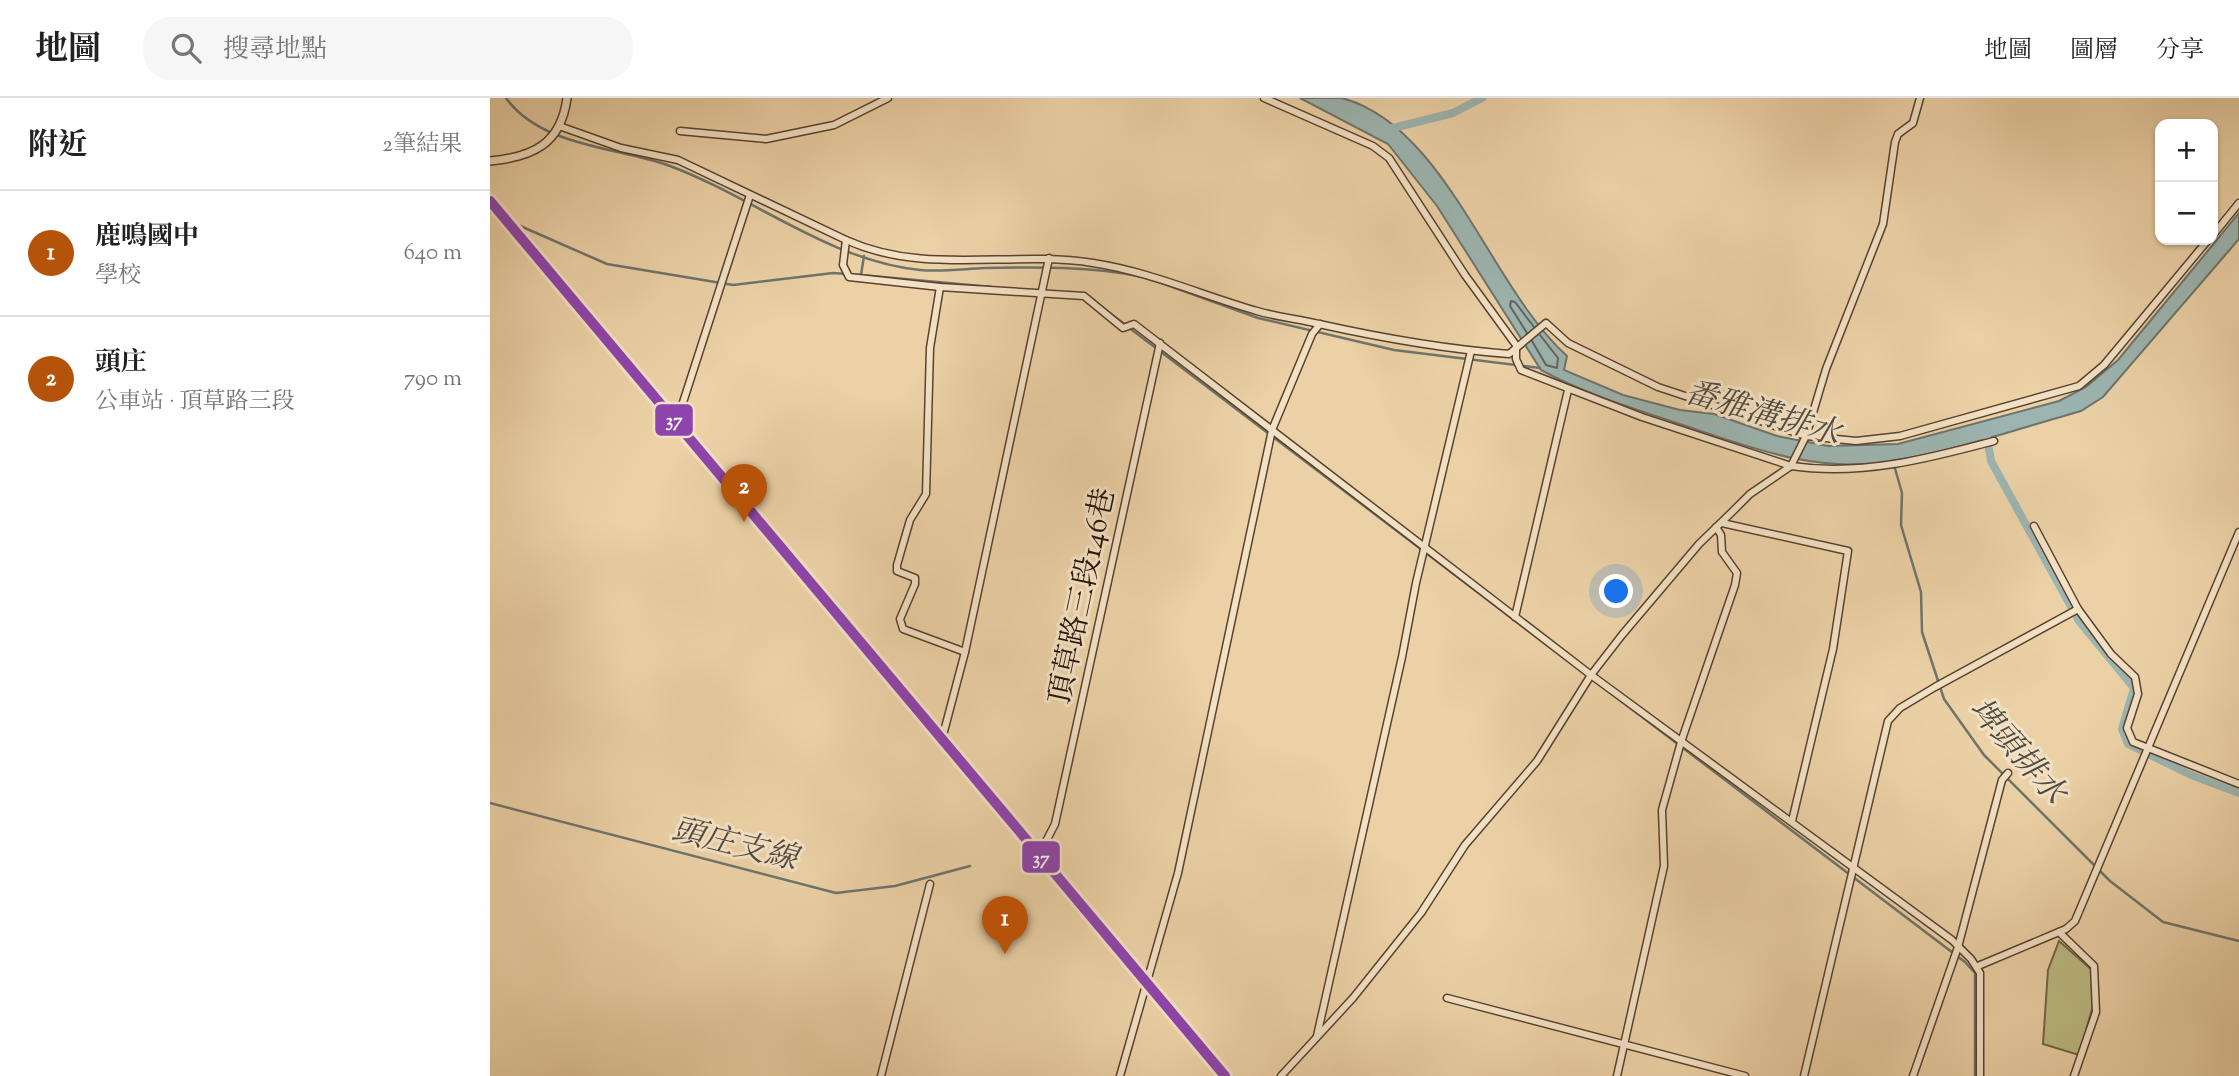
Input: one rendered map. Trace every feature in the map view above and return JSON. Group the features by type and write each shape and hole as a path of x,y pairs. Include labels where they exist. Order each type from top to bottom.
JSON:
{"street":[{"path":"490,161 526,155 552,137 560,129 567,98"},
{"path":"680,131 766,139 834,125 888,98"},
{"path":"1264,98 1373,146 1389,158 1465,275 1516,345 1517,363 1568,390 1791,466 1815,470 1896,466 1994,441"},
{"path":"1281,1076 1421,913 1430,895 1482,821 1536,761 1591,675 1719,525 1749,495 1791,466 1806,436 1825,369 1883,224 1895,142 1898,134 1913,123 1920,98"},
{"path":"560,129 621,148 678,160 749,200 846,240 898,257 927,260 1049,258 1137,270 1316,329 1376,337 1470,356 1508,354 1546,323 1568,343 1658,387 1806,436 1856,441 1900,436 2079,386 2104,365 2204,245"},
{"path":"676,424 749,200"},
{"path":"490,201 1225,1076"},
{"path":"2218,229 2239,203"},
{"path":"846,240 843,265 849,277 940,287 1084,296 1123,328 1134,324 1591,675 1958,947 1978,966 1980,1076"},
{"path":"942,739 965,653 1049,258"},
{"path":"940,287 929,348 926,494 910,520 897,565 897,571 915,578 900,619 903,629 965,653"},
{"path":"1120,1076 1181,860 1272,430 1316,329"},
{"name":"頂草路三段146巷","path":"1039,855 1055,824 1160,344"},
{"path":"1316,1038 1424,546 1470,356"},
{"path":"1515,617 1568,390"},
{"path":"1617,1076 1664,866 1662,810 1681,742 1735,585 1737,573 1722,552 1719,525"},
{"path":"1719,525 1846,548 1848,551 1833,649 1791,821"},
{"path":"2034,526 2075,611 2111,654 2135,677 2138,694 2128,733 2133,742 2239,784"},
{"path":"1978,966 2059,932 2075,921 2150,749 2239,532"},
{"path":"1804,1076 1888,721 1900,708 1938,685 2075,611"},
{"path":"1913,1076 1958,947 2002,779 2008,772"},
{"path":"881,1076 930,884"},
{"path":"2059,932 2094,966 2096,1012 2074,1076"},
{"path":"1447,998 1745,1076"}],"shaded area":[{"path":"2059,941 2093,971 2094,1002 2079,1055 2043,1044 2048,970"}],"water":[{"path":"1300,98 1342,98 1378,114 1410,140 1439,174 1539,326 1567,356 1564,370 1623,395 1680,410 1714,414 1777,436 1828,446 1898,444 2059,401 2086,387 2118,360 2213,245 2218,245 2218,239 2239,213 2239,239 2103,397 2081,411 1911,458 1886,462 1831,464 1752,448 1623,405 1573,386 1541,370 1437,206 1388,144"}],"waterway":[{"path":"506,98 521,114 539,127 582,143 670,166 823,241 887,264 928,271 1064,268 1143,277"},
{"path":"1389,129 1453,113 1482,98"},
{"path":"518,225 607,264 733,285 833,273 861,275"},
{"path":"864,256 861,275 992,287"},
{"path":"1159,282 1258,318 1394,350 1540,368"},
{"path":"1086,295 1965,962 1975,973 1975,1076"},
{"path":"1986,432 1991,461 2079,621 2134,688 2122,729 2128,744 2191,775 2239,793"},
{"name":"埤頭排水","path":"1894,465 1902,493 1901,525 1921,592 1922,632 1944,699 1984,755 2110,881 2163,922 2239,941"},
{"name":"頭庄支線","path":"490,803 836,893 895,886 970,866"}],"transit line":[{"name":"37","path":"490,201 1225,1076"}],"place":[{"name":"頭庄","path":"744,522"},
{"name":"鹿鳴國中","path":"1005,954"}],"water label":[{"name":"番雅溝排水","path":"1763,412"}]}
